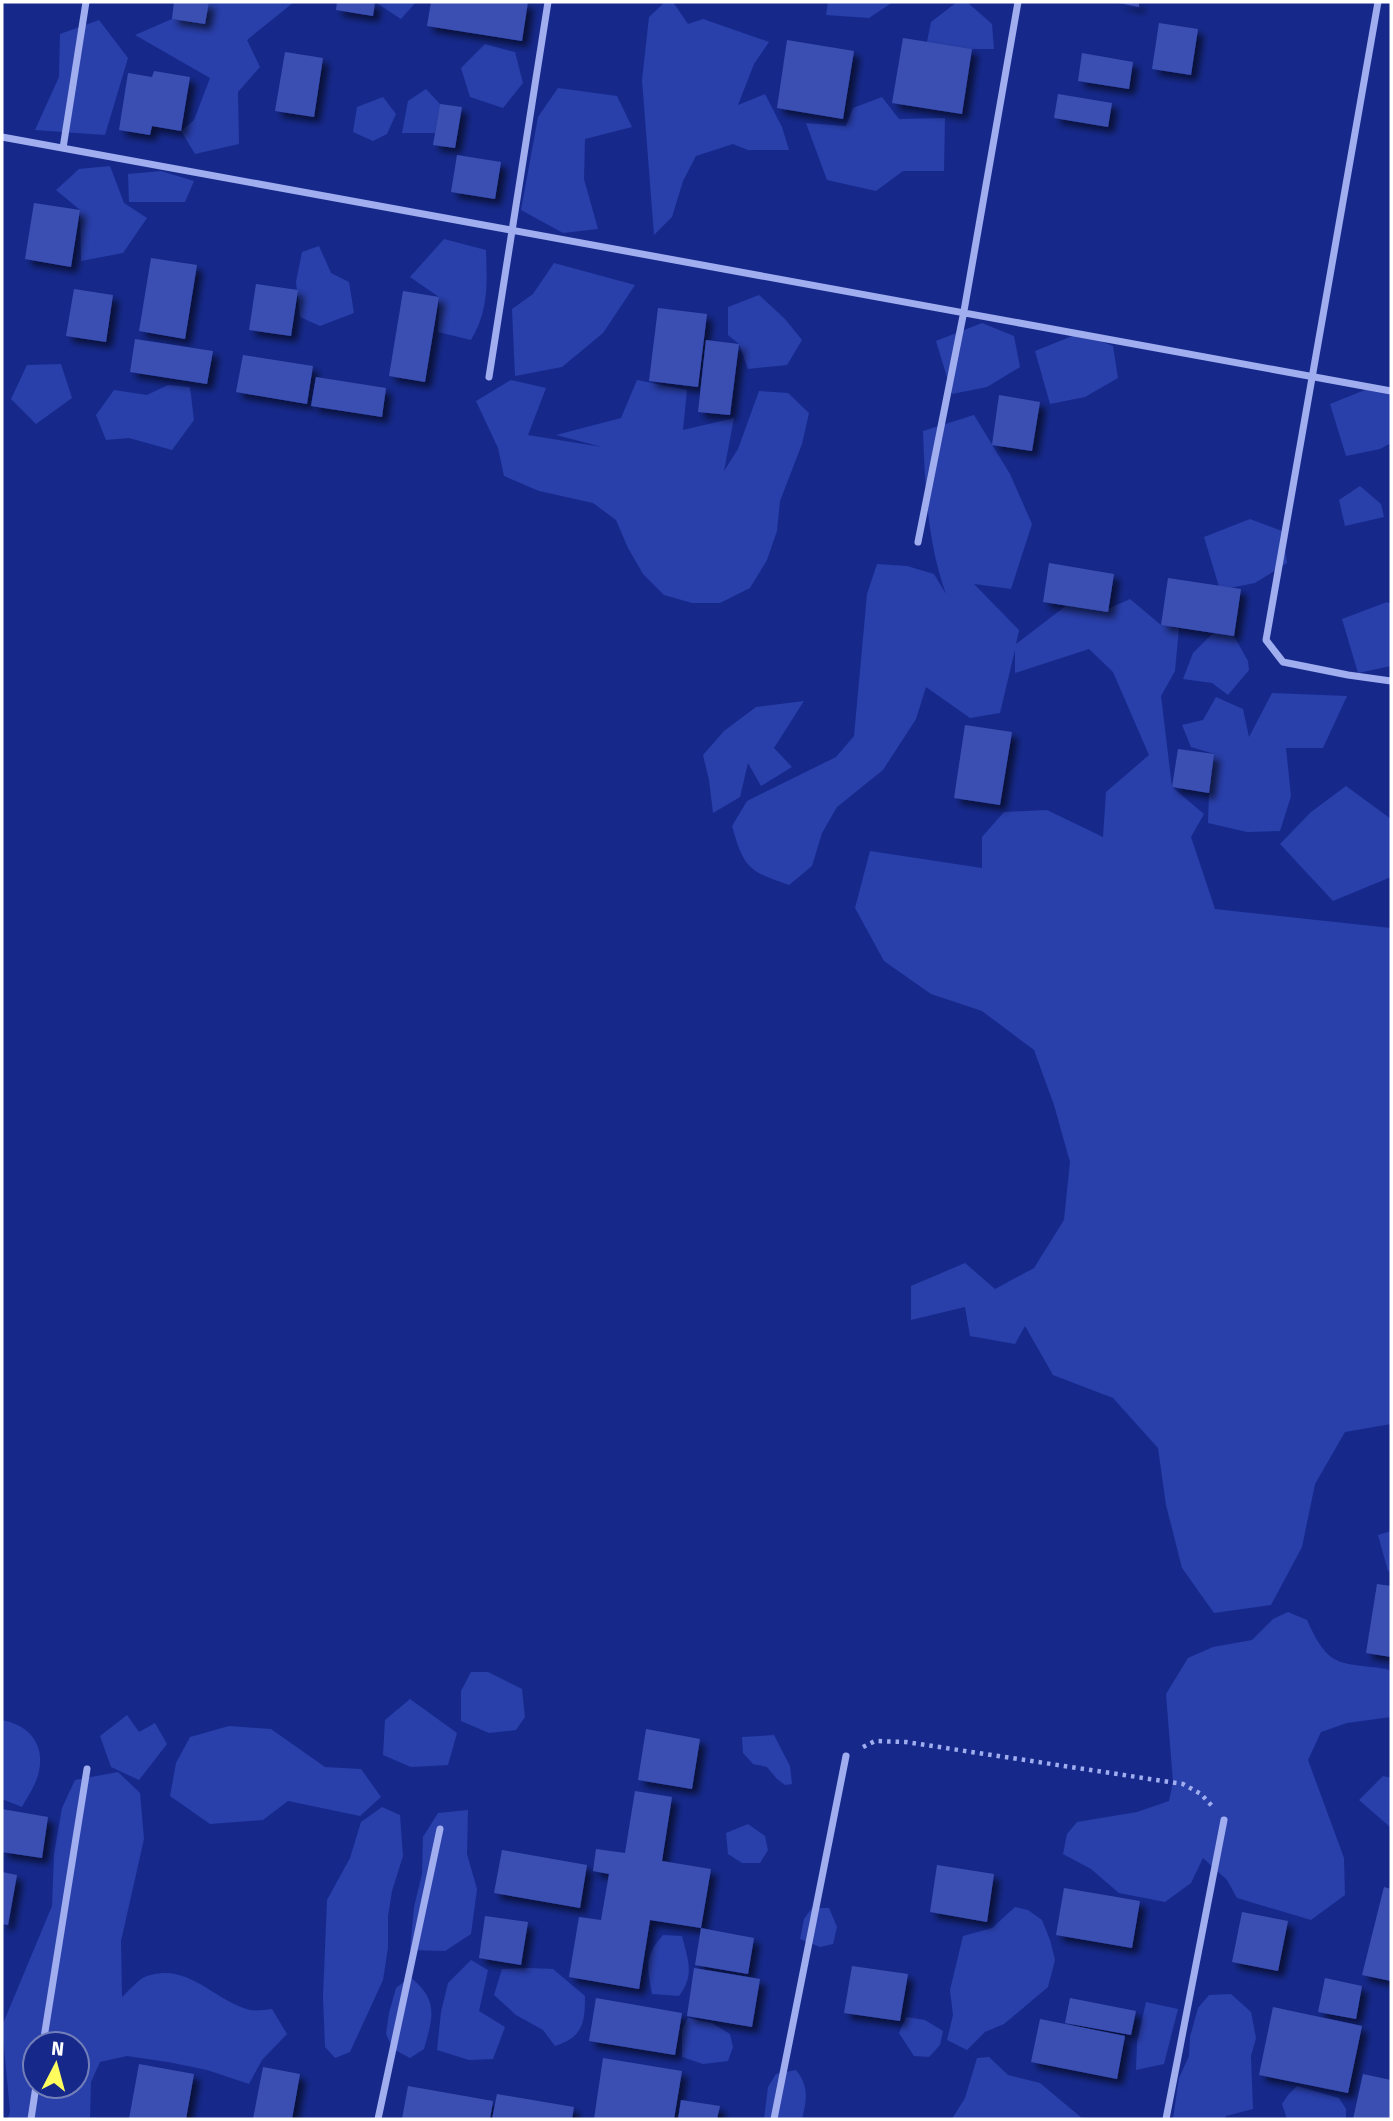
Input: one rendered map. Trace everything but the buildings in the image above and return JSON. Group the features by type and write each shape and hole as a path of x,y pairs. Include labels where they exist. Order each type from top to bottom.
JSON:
{"street":[{"path":"63,148 86,2"},
{"path":"489,377 548,2"},
{"path":"918,542 964,312 1018,2"},
{"path":"1378,2 1266,640 1283,662 1391,681"},
{"path":"2,137 1391,391"},
{"path":"774,2119 846,1756"},
{"path":"45,2030 87,1769"},
{"path":"1166,2119 1224,1819"},
{"path":"378,2119 440,1829"},
{"path":"31,2119 34,2100"}],"path":[{"path":"846,1756 875,1741 906,1742 1183,1784 1201,1794 1224,1819"}],"shaded area":[{"path":"209,2 294,2 247,40 260,67 238,92 239,144 195,154 181,131 194,120 210,78 135,35 172,19 205,24"},
{"path":"375,2 416,2 401,19"},
{"path":"665,2 673,2 688,24 703,19 769,42 754,64 738,105 765,94 782,127 789,150 748,150 733,144 696,156 683,181 672,217 654,235 642,80 649,17"},
{"path":"828,2 893,2 869,18 826,15"},
{"path":"957,2 967,2 992,24 994,49 972,49 927,42 931,22"},
{"path":"99,20 128,58 105,135 35,130 59,77 60,34"},
{"path":"485,44 515,52 523,83 503,108 470,97 461,68"},
{"path":"558,88 617,96 632,127 585,139 584,179 598,229 563,233 521,210 538,117"},
{"path":"426,89 440,104 435,133 402,133 408,101"},
{"path":"383,97 396,114 387,134 373,141 353,132 357,107"},
{"path":"882,97 899,119 945,118 944,171 903,171 876,191 827,180 806,123 846,126 853,108"},
{"path":"110,166 124,203 147,218 123,253 81,261 80,210 56,190 79,169"},
{"path":"161,171 194,181 185,202 129,202 128,174"},
{"path":"444,239 486,250 484,307 471,340 438,332 439,297 410,277"},
{"path":"319,246 331,273 349,282 354,313 320,326 300,317 296,282 302,252"},
{"path":"554,263 635,285 603,333 562,367 515,376 512,309 533,294"},
{"path":"759,295 785,319 802,340 787,365 748,369 739,344 728,335 728,307"},
{"path":"982,323 1014,336 1020,367 987,387 952,394 936,341"},
{"path":"1080,333 1113,346 1118,378 1085,397 1050,404 1035,351"},
{"path":"61,364 72,398 36,424 11,399 27,365"},
{"path":"511,380 546,388 528,435 602,447 556,435 621,418 637,380 687,390 683,430 734,418 724,471 738,449 759,391 788,393 809,413 802,444 780,501 777,531 767,560 750,588 720,603 692,603 664,595 643,574 616,520 593,503 539,491 504,476 498,448 476,401"},
{"path":"168,385 190,387 194,420 172,450 129,438 106,440 96,415 114,390 147,395"},
{"path":"1375,386 1391,392 1391,443 1380,449 1346,456 1330,404"},
{"path":"974,415 1010,474 1032,524 1011,589 974,584 1019,630 1016,644 1067,605 1103,611 1130,599 1161,625 1179,628 1175,671 1161,696 1172,787 1204,814 1191,837 1215,909 1391,928 1391,1424 1345,1432 1315,1484 1302,1547 1271,1605 1214,1613 1182,1568 1166,1505 1158,1448 1113,1398 1053,1375 1025,1326 1015,1344 970,1336 965,1307 911,1320 911,1286 965,1263 995,1289 1034,1268 1064,1220 1070,1162 1054,1105 1034,1050 982,1011 931,994 884,961 855,908 870,851 982,868 982,837 1004,812 1047,810 1103,837 1106,792 1149,755 1113,672 1089,649 1015,673 1015,650 1000,713 970,718 926,687 916,719 883,770 837,807 822,833 812,866 789,885 764,876 750,866 740,851 732,826 747,801 836,757 854,736 867,594 877,564 907,566 934,574 946,594 931,534 923,431"},
{"path":"1360,486 1381,504 1384,517 1345,526 1339,500"},
{"path":"1250,519 1282,531 1287,563 1255,583 1220,590 1204,537"},
{"path":"1387,602 1391,604 1391,666 1358,673 1342,619"},
{"path":"1214,632 1234,636 1248,661 1249,670 1228,695 1212,683 1183,679 1193,653"},
{"path":"1272,693 1347,696 1323,748 1286,748 1291,796 1280,831 1247,832 1208,823 1214,754 1191,747 1182,725 1203,720 1216,697 1243,709 1249,737"},
{"path":"804,701 774,748 792,767 761,786 748,763 740,797 713,813 703,755 724,731 756,707"},
{"path":"1346,786 1391,819 1391,877 1333,901 1280,844 1311,812"},
{"path":"1391,1531 1391,1572 1388,1571 1378,1535"},
{"path":"1288,1612 1307,1620 1322,1647 1337,1660 1391,1672 1391,1717 1347,1723 1321,1732 1308,1760 1344,1858 1345,1895 1311,1920 1237,1898 1227,1880 1203,1858 1191,1883 1165,1902 1119,1893 1091,1869 1063,1854 1067,1834 1077,1822 1137,1812 1169,1801 1173,1782 1166,1694 1188,1658 1213,1647 1252,1640 1273,1619"},
{"path":"471,1672 488,1672 522,1689 525,1717 516,1730 489,1733 461,1721 461,1691"},
{"path":"410,1699 457,1733 448,1765 411,1767 383,1755 385,1720"},
{"path":"127,1715 139,1732 155,1723 167,1744 139,1780 111,1767 100,1736"},
{"path":"2,1720 27,1731 37,1744 39,1752 38,1776 22,1807 2,1799"},
{"path":"229,1726 271,1729 325,1767 361,1769 381,1797 360,1816 288,1801 263,1820 210,1824 170,1796 176,1763 190,1737"},
{"path":"774,1735 790,1766 792,1784 785,1785 767,1767 753,1764 743,1753 742,1737"},
{"path":"118,1772 140,1793 144,1839 121,1941 122,1997 147,1976 175,1974 250,2010 272,2009 287,2034 262,2060 249,2084 207,2070 127,2056 100,2062 91,2082 91,2030 21,2030 21,2100 91,2100 90,2119 8,2119 10,2111 2,2026 52,1906 54,1854 62,1808 75,1780"},
{"path":"1383,1776 1391,1778 1390,1827 1359,1800"},
{"path":"382,1807 400,1815 403,1856 392,1891 383,1980 350,2052 335,2058 325,2047 323,1997 327,1900 350,1858 361,1822"},
{"path":"468,1810 467,1854 477,1889 471,1934 445,1951 410,1950 414,1907 422,1874 423,1837 438,1813"},
{"path":"748,1824 765,1836 768,1850 760,1863 742,1863 728,1854 726,1833"},
{"path":"1015,1907 1028,1910 1042,1920 1055,1960 1048,1987 1004,2024 985,2032 967,2050 947,2040 953,2015 950,1990 963,1936 992,1928"},
{"path":"812,1908 829,1908 837,1927 833,1944 820,1947 800,1939 804,1919"},
{"path":"663,1935 682,1936 689,1974 679,1996 652,1994 648,1962"},
{"path":"471,1960 488,1970 479,2011 505,2027 493,2059 469,2060 437,2050 441,2012 448,1983"},
{"path":"502,1969 553,1969 585,1996 583,2021 577,2033 555,2046 543,2030 516,2015 494,1995"},
{"path":"410,1977 426,1993 430,2001 431,2018 424,2049 410,2058 393,2049 386,2034 396,1988"},
{"path":"1231,1994 1251,2012 1256,2038 1251,2056 1253,2109 1226,2116 1224,2119 1173,2119 1179,2078 1189,2056 1190,2037 1198,2008 1209,1995"},
{"path":"1146,2002 1178,2009 1164,2064 1136,2070 1137,2042"},
{"path":"906,2017 925,2020 943,2031 940,2045 929,2057 914,2056 899,2033"},
{"path":"688,2018 712,2023 730,2034 733,2047 728,2061 703,2064 682,2057 682,2029"},
{"path":"989,2057 1008,2075 1040,2083 1083,2119 952,2119 965,2098 977,2058"},
{"path":"796,2070 806,2093 802,2119 764,2119 768,2087 776,2074"},
{"path":"1297,2086 1339,2098 1346,2109 1346,2119 1287,2119 1282,2104"}]}
